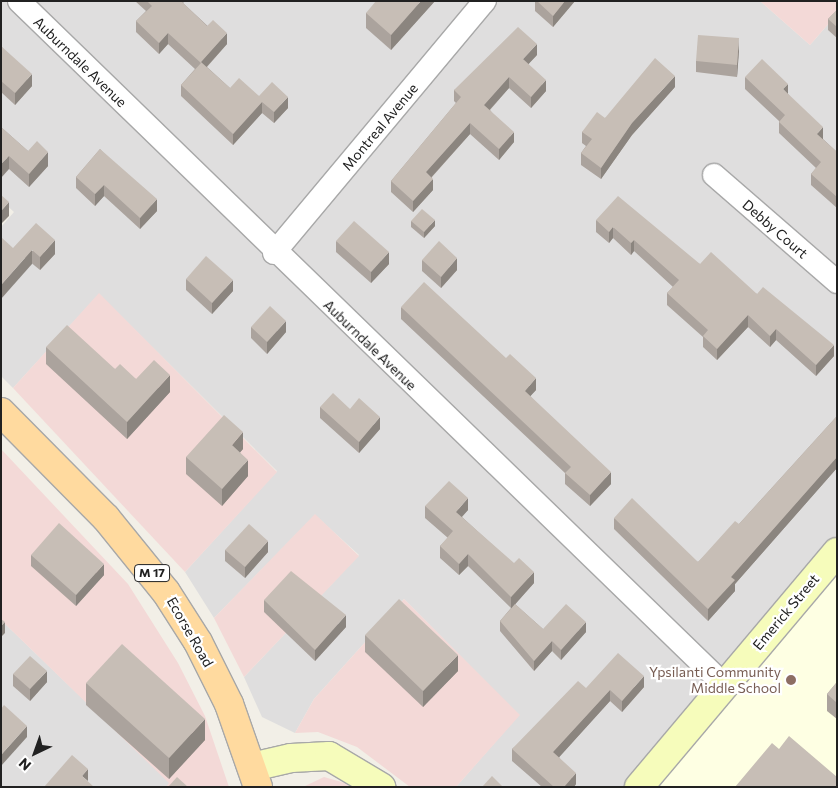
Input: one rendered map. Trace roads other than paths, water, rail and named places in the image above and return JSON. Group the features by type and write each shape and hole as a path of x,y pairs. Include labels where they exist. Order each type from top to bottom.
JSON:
{"main road":[{"name":"Ecorse Road","path":"1,412 106,518 166,592 205,655 255,777"}],"street":[{"name":"Auburndale Avenue","path":"19,1 274,252 724,685"},
{"name":"Montreal Avenue","path":"274,252 485,1"},
{"name":"Debby Court","path":"714,175 837,282"},
{"name":"Emerick Street","path":"639,787 837,552"},
{"path":"255,777 291,758 329,756 381,787"}],"place":[{"name":"Ypsilanti Community Middle School","path":"791,680"}]}
